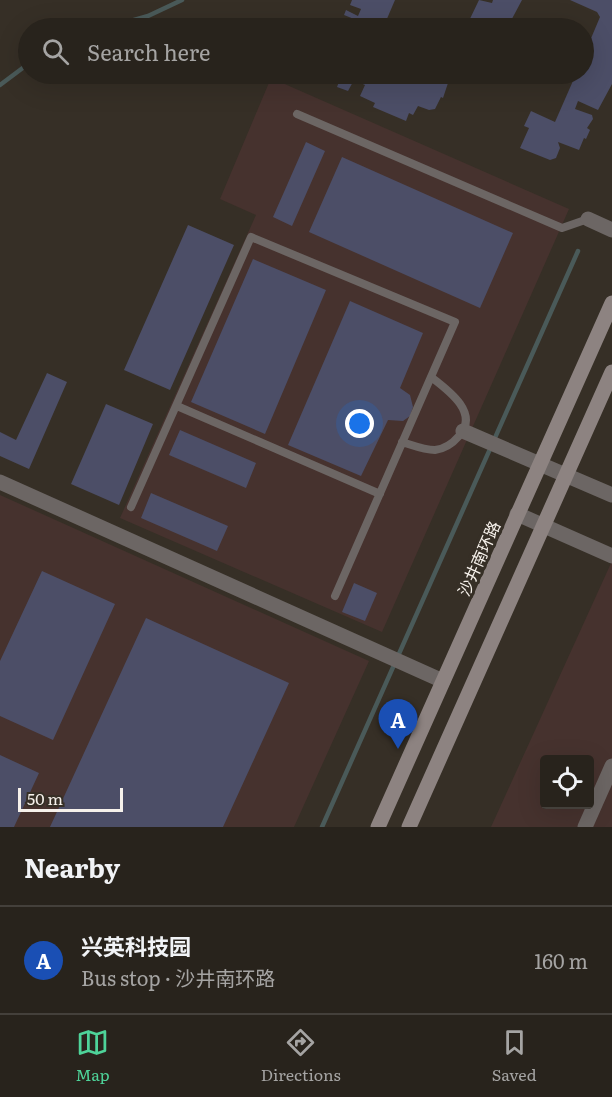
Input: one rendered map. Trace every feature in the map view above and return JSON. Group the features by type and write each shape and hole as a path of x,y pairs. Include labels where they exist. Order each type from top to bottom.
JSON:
{"main road":[{"name":"沙井南环路","path":"378,827 612,303"},
{"path":"409,827 612,372"}],"street":[{"path":"588,219 612,230"},
{"path":"464,431 612,495"},
{"path":"0,482 443,681"},
{"path":"517,514 612,556"},
{"path":"585,827 612,766"}],"lane":[{"path":"297,114 562,228 588,219"},
{"path":"131,507 252,237 455,322 335,596"},
{"path":"402,442 434,450 446,447 464,431 466,420 463,407 448,389 431,377"},
{"path":"177,406 380,494"}],"shaded area":[{"path":"268,84 285,84 569,209 382,632 120,518 256,215 220,199"},
{"path":"0,495 369,661 294,827 0,827"},
{"path":"612,561 612,827 491,827"}],"building":[{"path":"352,0 395,0 387,18 352,18 344,15 346,10 358,16 361,9 350,5"},
{"path":"479,0 492,3 493,0 522,0 512,18 470,18"},
{"path":"570,0 612,0 612,84 598,110 578,101 575,109 592,115 593,119 587,128 590,130 586,139 584,138 579,150 558,142 560,148 556,158 550,160 520,148 529,128 524,126 531,111 555,122 572,84 594,84 594,31 600,17 597,12"},
{"path":"338,84 352,84 348,91 337,87"},
{"path":"363,84 448,84 443,98 441,97 435,109 429,110 418,106 413,115 409,113 406,121 373,107 375,103 360,96 365,85"},
{"path":"306,142 325,151 292,226 273,217"},
{"path":"342,157 513,233 480,308 309,232"},
{"path":"188,225 234,245 170,390 124,370"},
{"path":"253,259 326,290 265,434 191,402"},
{"path":"350,301 423,333 400,388 410,395 413,407 410,416 403,421 388,420 361,476 288,445"},
{"path":"47,373 67,382 29,469 0,456 0,432 16,440"},
{"path":"106,404 153,424 119,505 71,484"},
{"path":"180,430 256,463 246,488 169,455"},
{"path":"151,493 228,526 217,551 141,518"},
{"path":"42,571 115,604 53,740 0,716 0,661"},
{"path":"354,583 377,593 365,621 342,612"},
{"path":"146,618 289,683 223,827 50,827"},
{"path":"0,755 39,773 14,827 0,827"}],"waterway":[{"path":"141,18 182,0"},
{"path":"0,85 18,72"},
{"path":"322,827 578,251"}],"place":[{"name":"兴英科技园","path":"398,749"}]}
